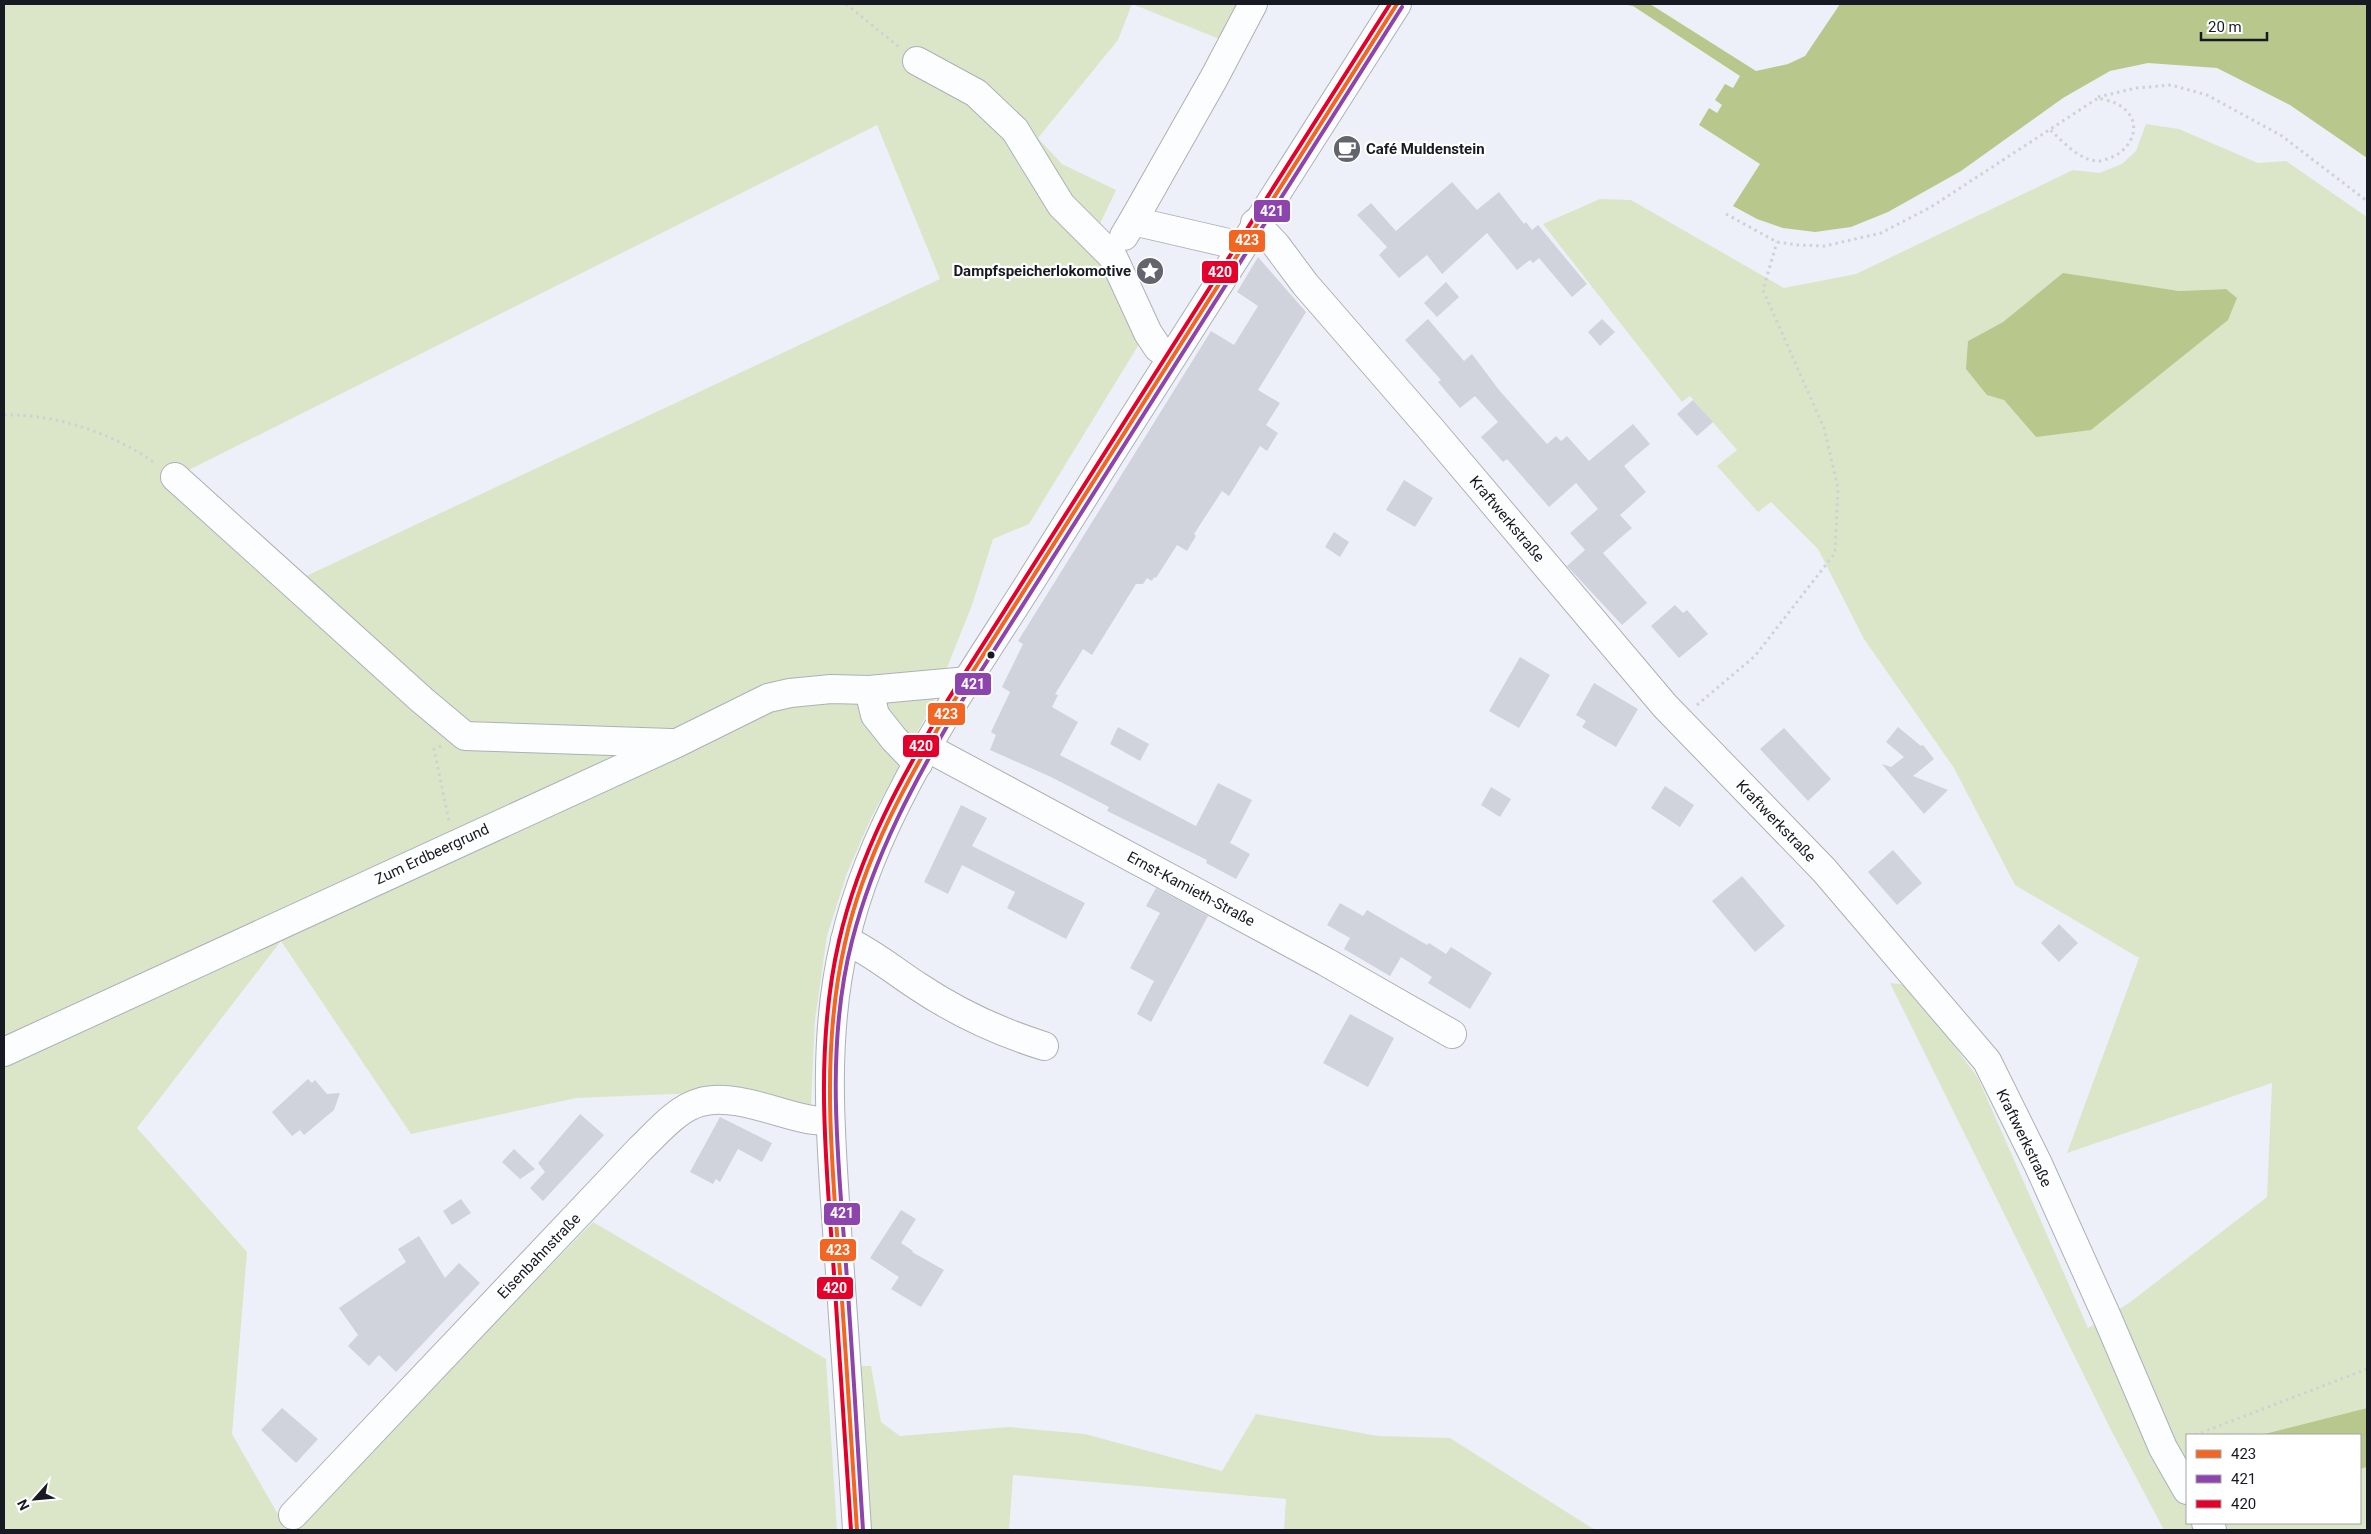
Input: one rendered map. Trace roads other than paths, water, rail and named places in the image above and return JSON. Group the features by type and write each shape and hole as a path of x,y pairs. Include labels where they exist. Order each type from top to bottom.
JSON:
{"street":[{"path":"1113,257 1214,78 1253,4"},
{"path":"857,1530 830,1121 832,1024 845,940 862,881 923,756 968,681 1255,223 1396,5"},
{"path":"918,61 976,93 1016,130 1061,205 1113,257 1148,333 1158,348 1171,356"},
{"path":"1133,221 1224,242 1238,250"},
{"name":"Kraftwerkstraße","path":"1255,223 1276,245 1304,284 1678,720 1824,870 1987,1061 2042,1173 2107,1317 2163,1448 2186,1488"},
{"path":"175,477 422,700 465,736 677,743"},
{"name":"Zum Erdbeergrund","path":"4,1052 677,743 768,698 813,690 869,690 968,681"},
{"path":"869,690 875,715 894,739 923,756"},
{"name":"Ernst-Kamieth-Straße","path":"923,756 1326,962 1452,1034"},
{"path":"845,940 866,949 918,987 956,1010 1005,1034 1044,1046"},
{"name":"Eisenbahnstraße","path":"293,1515 640,1149 681,1112 700,1102 719,1100 778,1110 808,1119 830,1121"}],"place":[{"name":"Café Muldenstein","path":"1347,149"},
{"name":"Dampfspeicherlokomotive","path":"1150,271"}]}
